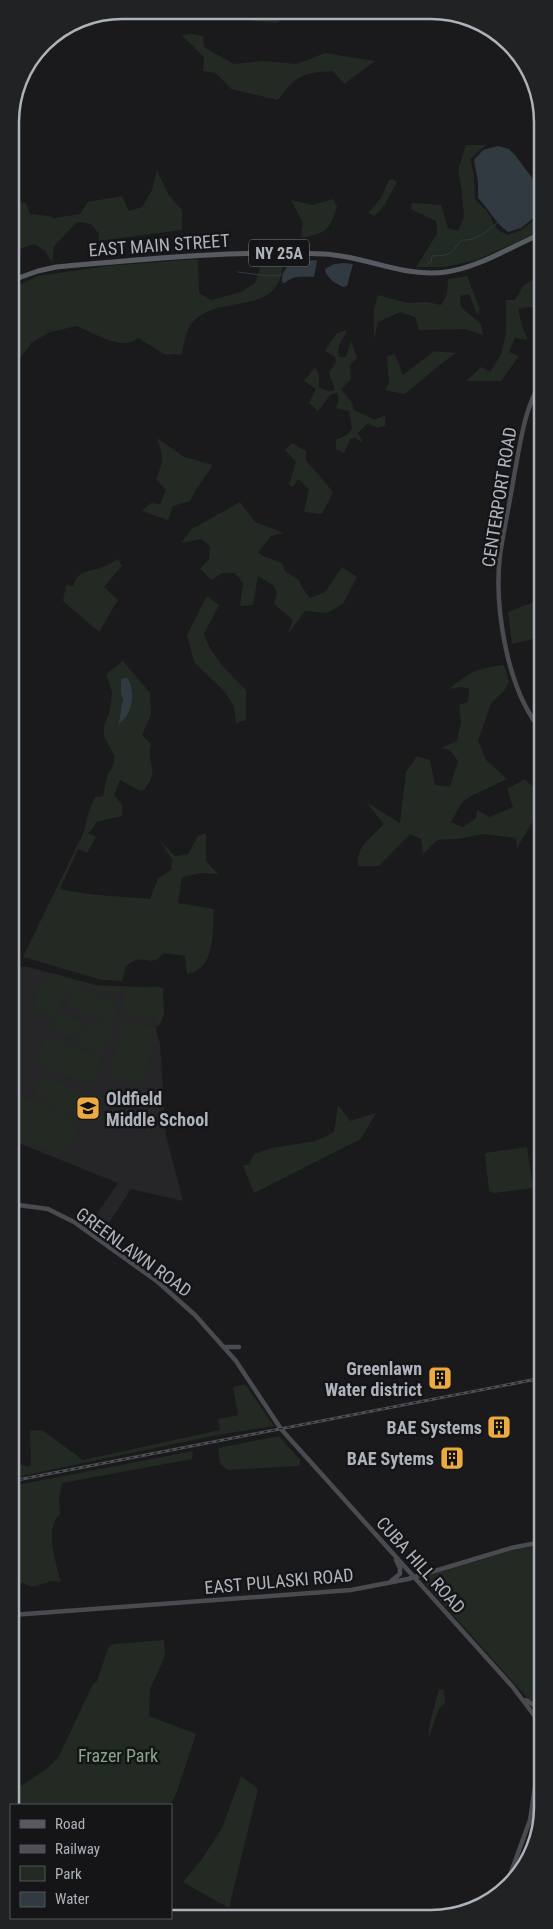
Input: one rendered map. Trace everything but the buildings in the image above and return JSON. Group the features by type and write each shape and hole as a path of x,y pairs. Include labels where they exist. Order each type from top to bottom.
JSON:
{"main road":[{"name":"EAST MAIN STREET","path":"19,278 56,267 250,253 330,255 359,258 410,272 435,273 469,267 534,237"},
{"name":"CENTERPORT ROAD","path":"534,399 523,425 500,556 499,598 508,662 534,722"},
{"name":"GREENLAWN ROAD","path":"19,1205 48,1209 74,1222 158,1282 195,1315 225,1347 278,1422"},
{"path":"225,1347 239,1346"},
{"name":"CUBA HILL ROAD","path":"278,1422 281,1429 522,1698 534,1715"},
{"name":"EAST PULASKI ROAD","path":"19,1614 338,1591 379,1586 504,1550 534,1544"},
{"path":"379,1586 393,1580 400,1574 400,1568 394,1556"},
{"path":"522,1698 534,1705"},
{"path":"511,1872 530,1820 534,1793"}],"shaded area":[{"name":"Oldfield Middle School","path":"19,966 29,967 94,986 128,989 160,986 160,1012 156,1031 160,1043 166,1136 183,1201 131,1189 101,1235 88,1227 118,1183 19,1143"}],"green space":[{"path":"250,19 283,19 277,23"},
{"path":"182,35 203,36 204,47 234,64 263,61 297,64 325,53 375,61 344,84 333,71 307,74 295,80 278,100 231,89 216,73 203,71 204,57"},
{"path":"466,145 486,145 470,159 474,175 475,199 488,212 500,231 508,235 521,230 534,220 534,234 477,260 445,267 416,267 437,234 436,221 411,209 412,203 441,205 448,228 458,231 464,217 458,170"},
{"path":"157,170 168,194 182,210 182,230 99,241 99,234 91,224 77,222 54,246 52,262 45,251 34,244 19,250 19,203 26,203 30,214 55,218 80,214 88,202 122,196 129,211 142,207 152,190"},
{"path":"393,179 397,182 384,206 374,216 368,213 381,198 389,180"},
{"path":"333,199 337,207 329,227 316,234 301,238 303,223 291,200 312,205"},
{"path":"198,259 199,293 211,300 241,292 255,283 262,261 283,259 280,278 273,290 262,298 218,308 204,314 192,323 181,355 166,355 138,338 128,343 115,342 77,326 50,332 32,342 19,360 19,285 38,276 107,266"},
{"path":"467,276 480,310 477,314 469,294 460,296 461,307 481,324 483,335 465,329 419,330 415,317 400,312 378,322 374,340 374,309 378,295 407,303 427,302 441,305 447,294 448,279"},
{"path":"534,279 534,308 518,309 528,340 515,338 509,352 519,356 501,381 466,381 481,367 490,372 501,354 506,334 506,300 515,300 523,286"},
{"path":"347,331 339,346 340,357 346,357 351,341 357,358 350,365 351,379 341,389 351,401 354,410 375,420 385,415 385,426 378,428 368,423 358,433 363,443 355,438 350,439 344,453 336,449 336,440 347,435 352,429 349,411 336,408 339,400 337,393 331,394 318,411 309,403 316,389 304,381 315,367 319,375 319,387 327,391 335,390 329,373 336,362 335,357 325,351 336,334"},
{"path":"434,351 456,353 404,394 385,390 389,383 387,356 395,354 403,375"},
{"path":"157,438 184,457 213,465 190,501 173,506 168,520 142,511 151,503 160,504 166,490 156,479 162,458"},
{"path":"292,443 306,451 306,460 333,492 322,514 304,512 309,489 298,479 293,487 289,485 296,462 285,450"},
{"path":"240,502 255,522 284,533 271,536 258,552 263,556 282,563 285,571 299,580 310,598 325,592 342,567 357,577 343,604 327,613 305,611 287,635 293,620 274,604 277,593 274,586 258,576 253,605 240,606 243,583 235,573 222,573 212,580 200,569 209,559 210,546 201,539 181,543 192,529"},
{"path":"118,559 122,566 104,587 118,600 99,632 63,601 66,585 73,586 80,574 102,567"},
{"path":"207,596 219,605 204,634 207,642 222,664 246,690 246,720 236,723 234,706 224,691 194,662 187,635"},
{"path":"534,602 534,639 512,644 508,612"},
{"path":"123,661 150,693 151,715 142,735 151,744 151,778 142,792 120,780 114,795 122,805 122,816 96,822 88,833 96,837 87,853 78,849 60,889 150,899 158,878 171,870 172,859 159,840 175,856 188,854 198,836 206,833 206,861 218,874 201,873 182,877 178,903 214,909 211,949 203,965 196,971 187,974 185,956 164,953 153,961 142,959 130,963 126,966 122,981 102,980 23,957 82,836 95,797 103,796 108,773 112,768 115,757 104,736 104,726 110,710 112,692 106,674","holes":["132,688 131,703 119,723 123,700 122,689"]},
{"path":"504,665 509,682 504,691 491,703 478,741 486,760 507,779 462,802 451,822 463,827 476,818 477,810 490,817 513,807 507,789 525,779 534,789 534,820 517,848 516,838 484,834 457,839 437,840 423,854 421,839 410,834 379,866 358,866 359,853 362,848 384,824 366,802 400,823 406,772 417,756 430,760 435,785 450,787 458,761 450,750 441,748 457,741 461,722 459,705 468,702 469,689 461,687 449,689 474,672"},
{"path":"52,973 95,985 163,988 164,1015 159,1026 156,1024 153,1016 132,1016 121,1012 124,992 103,991 79,986 77,987 119,1003 111,1024 67,1007 74,988 54,1014 53,1021 48,1020 46,1012 34,1011 36,990"},
{"path":"59,1013 82,1021 75,1039 52,1031"},
{"path":"123,1020 156,1028 143,1086 109,1078"},
{"path":"94,1021 107,1024 113,1032 103,1053 100,1054 77,1045 81,1030"},
{"path":"45,1036 102,1058 92,1086 35,1063"},
{"path":"43,1075 86,1094 78,1114 75,1115 54,1107 54,1104 34,1095"},
{"path":"19,1095 69,1115 76,1125 76,1136 71,1145 61,1152 77,1159 76,1162 19,1139"},
{"path":"338,1105 350,1121 376,1113 361,1139 254,1193 243,1166 249,1164 254,1154 272,1148 316,1141 334,1132"},
{"path":"527,1147 533,1188 494,1193 489,1191 485,1153"},
{"path":"245,1384 274,1426 217,1435 19,1477 19,1463 29,1467 31,1465 30,1431 42,1430 83,1460 220,1430 218,1419 238,1415 233,1387"},
{"path":"279,1436 300,1460 300,1466 228,1470 220,1464 218,1448"},
{"path":"193,1451 192,1459 62,1483 59,1499 60,1514 55,1520 52,1537 54,1556 61,1582 52,1581 31,1587 23,1583 19,1584 19,1485"},
{"path":"534,1546 534,1704 420,1578 510,1551"},
{"name":"Frazer Park","path":"164,1640 165,1656 150,1689 149,1716 196,1734 176,1794 171,1804 19,1804 19,1787 46,1769 58,1758 93,1684 97,1681 109,1646"},
{"path":"439,1689 444,1690 445,1703 439,1709 428,1739 430,1722"},
{"path":"241,1776 258,1789 229,1908 183,1882 202,1859 222,1828"}],"water":[{"path":"498,146 509,149 534,181 534,218 521,228 508,232 478,198 478,182 474,160 483,150"},
{"path":"316,260 314,277 298,277 285,283 282,282 283,275 288,266 298,262"},
{"path":"334,264 353,264 347,286 343,287 329,278 325,269"},
{"path":"127,678 130,682 132,702 127,715 118,725 123,700 121,680"}],"waterway":[{"path":"426,265 431,262 432,256 450,253 462,240 477,237 497,223"},
{"path":"238,272 269,276 282,275"}],"railway":[{"path":"19,1480 534,1380"}],"place":[{"name":"Oldfield Middle School","path":"88,1108"},
{"name":"Greenlawn Water district","path":"440,1378"},
{"name":"BAE Systems","path":"499,1427"},
{"name":"BAE Sytems","path":"452,1458"}]}
